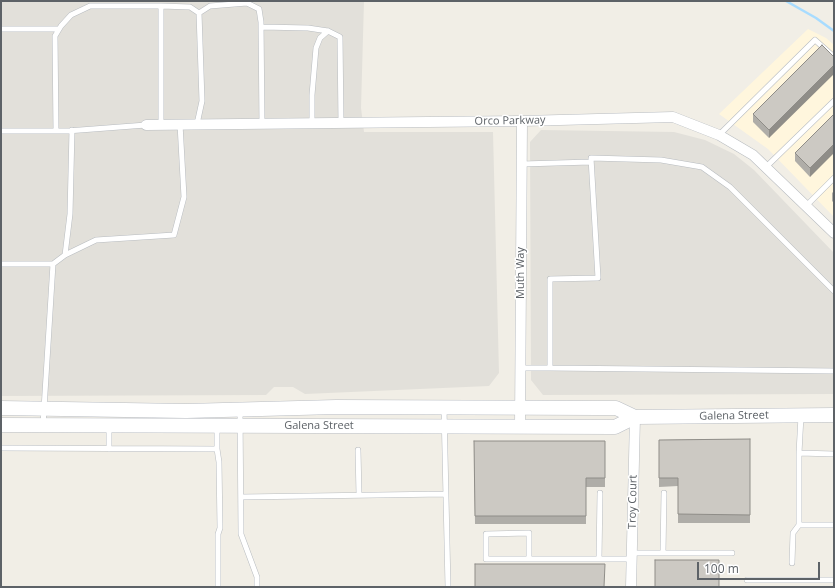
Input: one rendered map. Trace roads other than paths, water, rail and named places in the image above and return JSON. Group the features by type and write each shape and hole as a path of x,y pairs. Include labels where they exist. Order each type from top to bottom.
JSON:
{"street":[{"name":"Orco Parkway","path":"146,124 342,124 673,117 719,135 753,155 834,233"},
{"name":"Muth Way","path":"520,426 522,121"},
{"name":"Galena Street","path":"1,425 43,425 109,418 215,410 336,407 616,408 635,417"},
{"name":"Galena Street","path":"1,408 44,408 109,418 240,426 615,426 635,417 834,415"},
{"name":"Troy Court","path":"631,587 635,417"}],"lane":[{"path":"199,13 210,6 247,4 259,9 262,27 262,124"},
{"path":"56,131 55,36 71,15 90,6 190,7 199,13"},
{"path":"161,6 161,124"},
{"path":"197,124 202,101 199,13"},
{"path":"262,27 308,28 328,31 340,38 342,124"},
{"path":"1,29 59,29"},
{"path":"312,124 312,95 316,48 320,38 328,31"},
{"path":"719,135 815,40 834,56"},
{"path":"766,167 834,100"},
{"path":"1,132 56,131 146,124"},
{"path":"1,264 53,264 65,255 96,240 174,235 184,197 180,124"},
{"path":"65,255 70,214 72,130"},
{"path":"550,368 550,279 598,278 591,158 661,160 702,167 730,187 834,291"},
{"path":"522,164 591,162"},
{"path":"806,206 834,178"},
{"path":"43,425 53,264"},
{"path":"521,368 834,371"},
{"path":"444,408 448,587"},
{"path":"240,409 241,534 257,577 258,587"},
{"path":"215,410 219,462 220,528 218,534 218,587"},
{"path":"792,563 793,533 799,525 799,453 801,415"},
{"path":"109,418 109,449"},
{"path":"1,448 217,449"},
{"path":"358,450 359,496"},
{"path":"799,453 834,454"},
{"path":"599,559 600,493"},
{"path":"663,554 664,493"},
{"path":"241,497 446,494"},
{"path":"799,525 834,525"},
{"path":"529,559 529,533 486,534 486,559 529,559 599,559 663,554 732,554"},
{"path":"747,580 834,580"}],"waterway":[{"path":"786,1 816,18 834,31"}]}
